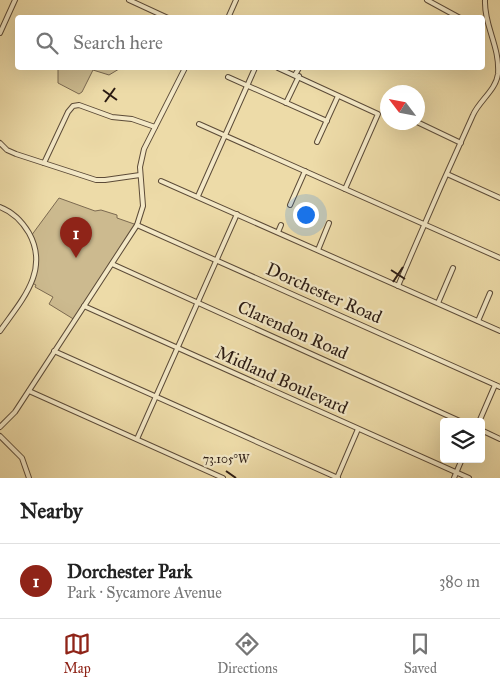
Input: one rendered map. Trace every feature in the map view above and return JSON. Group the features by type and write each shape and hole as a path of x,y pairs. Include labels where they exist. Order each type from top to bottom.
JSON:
{"street":[{"path":"0,33 15,0"},
{"path":"129,0 162,15"},
{"path":"229,15 236,0"},
{"path":"427,0 454,15"},
{"path":"484,0 485,15"},
{"path":"398,286 475,110 497,79 499,48 485,21"},
{"path":"0,427 15,412 137,225 143,206 140,167 144,149 184,70"},
{"path":"198,196 254,70"},
{"path":"283,70 378,114 345,189"},
{"path":"286,103 298,70"},
{"path":"228,77 327,121"},
{"path":"317,142 338,96"},
{"path":"44,163 65,118 73,106 79,104 112,117 132,119 155,127"},
{"path":"199,124 500,258"},
{"path":"425,126 460,143"},
{"path":"0,143 7,150 96,180 140,175"},
{"path":"290,205 305,171"},
{"path":"447,174 500,198"},
{"path":"162,181 500,331"},
{"path":"0,207 16,217 28,231 34,247 37,265 30,286 0,331"},
{"path":"137,439 237,214"},
{"path":"318,250 330,223"},
{"name":"Dorchester Road","path":"137,225 500,388"},
{"path":"278,232 281,225"},
{"name":"Clarendon Road","path":"112,264 453,418"},
{"path":"438,303 453,268"},
{"path":"478,321 490,293"},
{"name":"Midland Boulevard","path":"84,306 468,478"},
{"path":"54,351 337,478 358,429"},
{"path":"480,418 495,385"},
{"path":"28,391 224,478"},
{"path":"485,432 500,439"},
{"path":"0,436 22,458 29,478"},
{"path":"454,478 460,463"}],"shaded area":[{"path":"58,70 93,70 82,92 79,94 58,83"},
{"path":"93,70 117,70 109,75"},
{"path":"59,198 95,211 101,210 117,215 117,218 137,225 75,320 49,304 53,297 35,287 36,285 32,283 37,265 31,236"}],"place":[{"name":"Dorchester Park","path":"76,258"}]}
